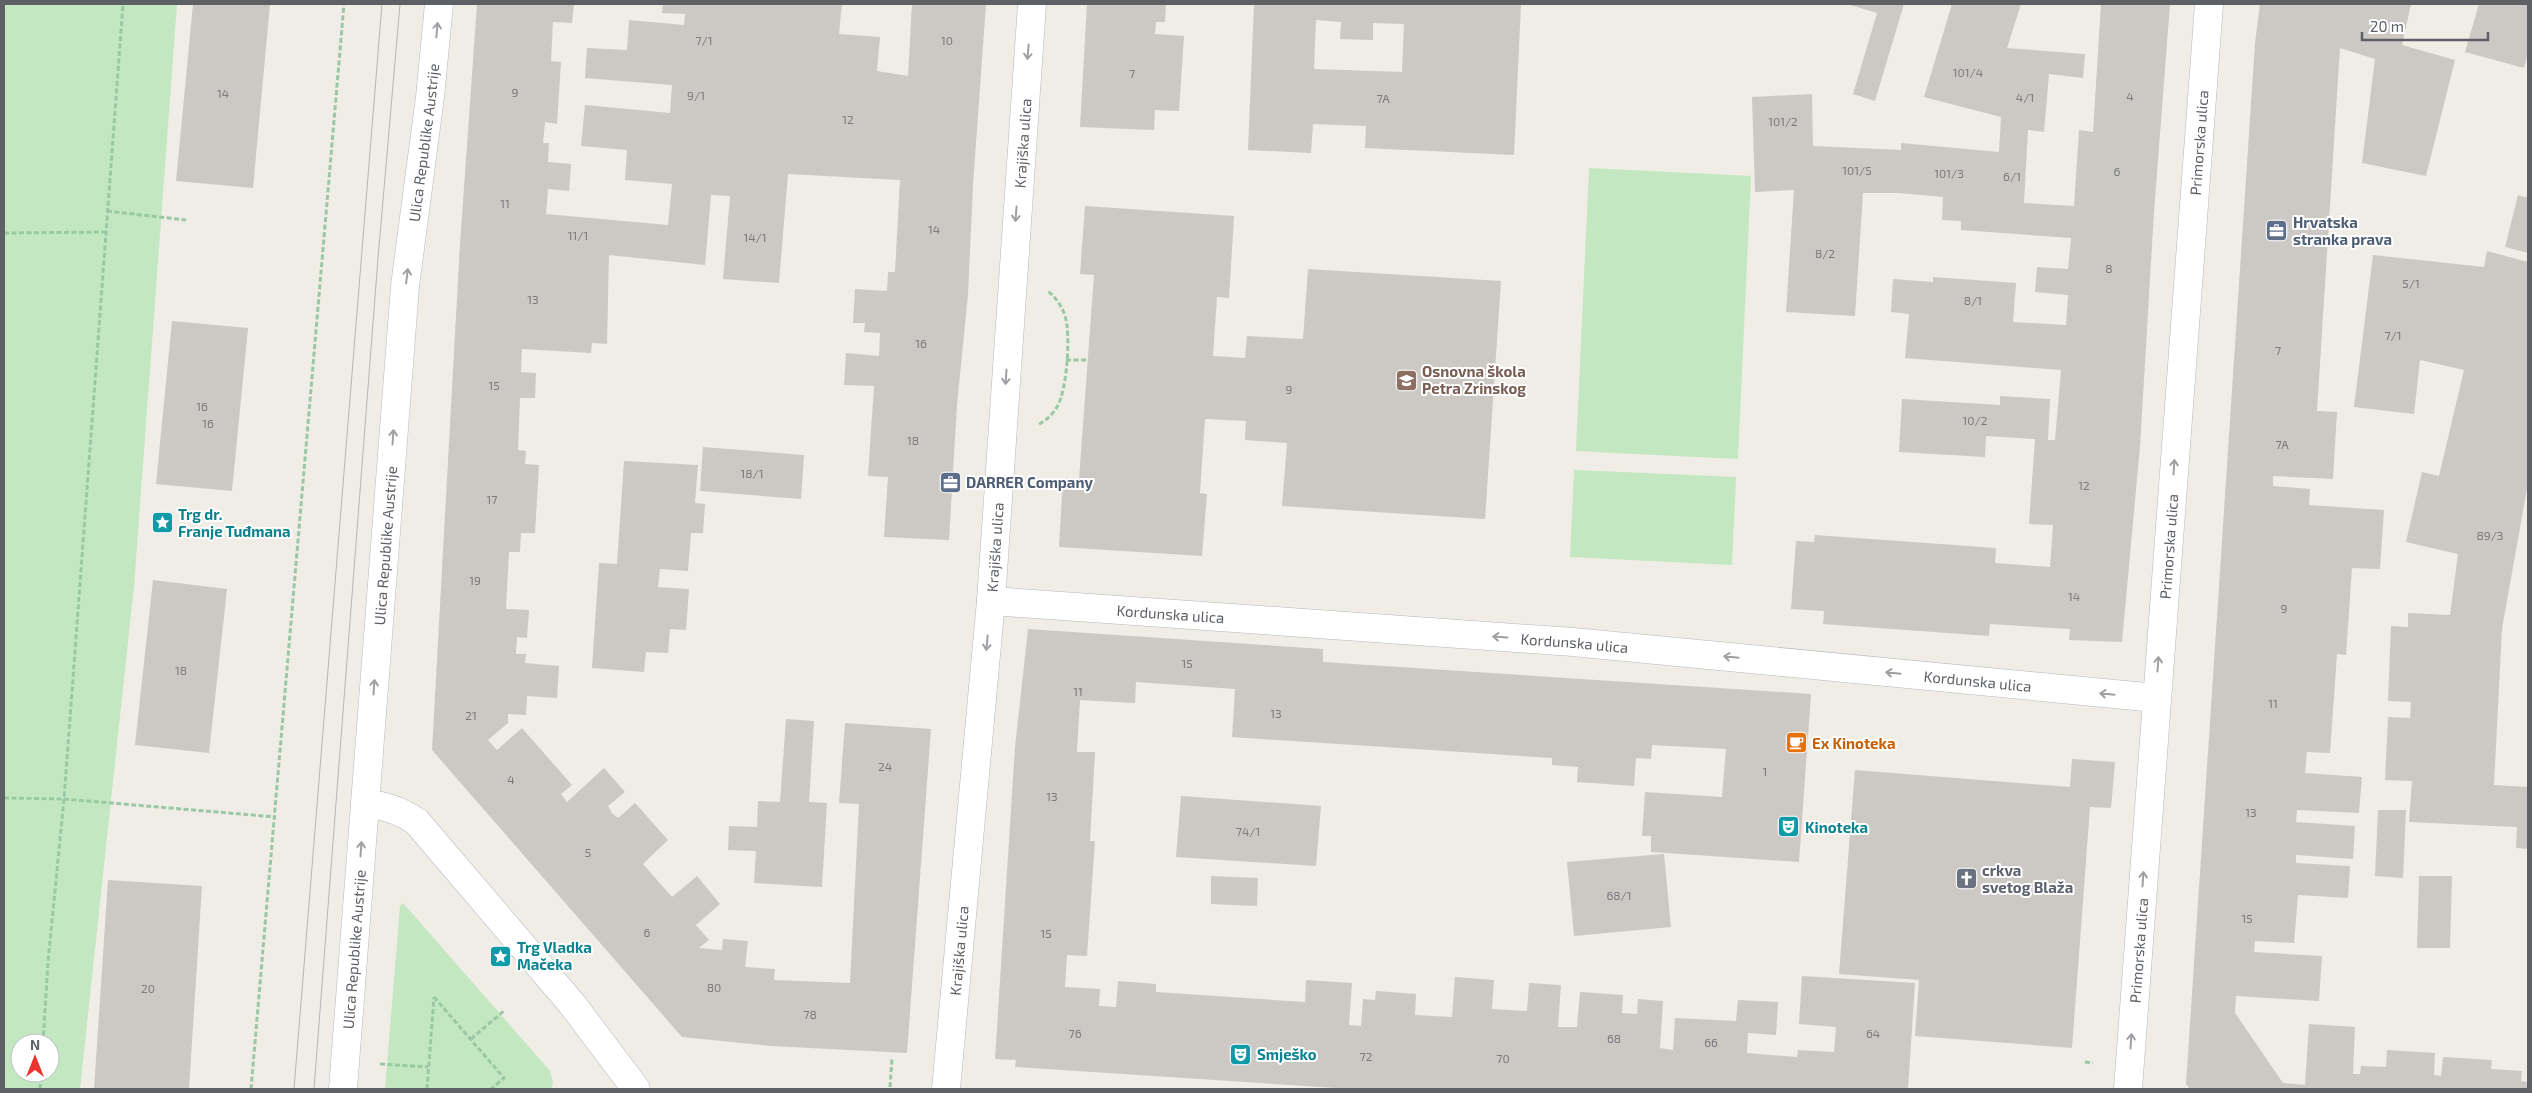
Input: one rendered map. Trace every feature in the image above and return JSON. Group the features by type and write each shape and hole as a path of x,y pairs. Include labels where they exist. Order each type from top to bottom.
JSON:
{"street":[{"name":"Ulica Republike Austrije","path":"343,1089 405,286 430,97 439,4"},
{"name":"Krajiška ulica","path":"946,1089 991,600 1032,4"},
{"name":"Primorska ulica","path":"2128,1089 2156,698 2210,4"},
{"name":"Kordunska ulica","path":"991,600 1573,642 2156,698"},
{"path":"365,804 383,806 403,812 417,822 572,1004 636,1089"}],"path":[{"path":"44,1033 48,962 64,799 123,4"},
{"path":"251,1089 276,817 344,4"},
{"path":"107,211 186,220"},
{"path":"4,233 106,232"},
{"path":"1032,428 1047,420 1058,405 1064,384 1066,360 1066,318 1055,297 1042,286"},
{"path":"1066,360 1087,360"},
{"path":"4,798 64,799 276,817"},
{"path":"427,1089 434,997 504,1078 491,1089"},
{"path":"471,1039 505,1010"},
{"path":"890,1087 892,1058"},
{"path":"2085,1062 2093,1063"},
{"path":"375,1064 428,1067"}],"green space":[{"path":"4,4 177,4 134,586 80,1089 4,1089"},
{"path":"1589,168 1751,176 1738,459 1576,451"},
{"path":"1574,470 1736,477 1732,565 1570,557"},
{"path":"403,903 550,1071 553,1083 551,1089 385,1089 400,906"}],"building":[{"path":"193,4 270,4 253,188 176,181"},
{"path":"477,4 574,4 572,23 553,22 551,61 561,62 557,124 545,122 543,143 549,143 548,162 571,164 569,191 548,189 546,214 668,225 672,184 625,180 627,150 581,146 585,105 670,113 672,85 585,78 587,48 627,50 629,20 684,25 685,14 662,13 663,4 842,4 839,34 880,37 877,71 908,76 912,4 986,4 973,185 968,295 957,405 949,540 884,537 888,477 868,476 874,386 844,385 846,353 879,356 880,333 864,332 865,323 853,323 855,289 887,291 888,272 895,272 900,180 788,174 779,283 723,279 730,196 711,195 705,265 609,255 607,344 592,343 591,353 522,349 521,372 536,373 535,398 520,398 518,450 526,451 525,464 539,465 535,533 521,533 520,552 509,552 506,609 529,610 527,638 517,637 516,654 526,654 525,663 559,666 557,698 527,696 526,715 508,714 508,723 488,740 497,750 522,728 572,785 561,794 567,802 604,768 625,792 608,806 612,813 618,818 635,803 668,840 643,864 672,897 697,876 720,904 696,925 709,940 699,948 722,950 723,939 748,941 745,967 775,969 774,980 850,983 859,804 839,803 845,723 931,729 907,1053 771,1046 682,1037 432,750 460,244"},
{"path":"1087,4 1166,4 1165,22 1156,22 1155,34 1184,36 1179,111 1155,110 1154,130 1080,127"},
{"path":"1254,4 1521,4 1514,155 1365,148 1366,126 1313,124 1311,153 1248,150","holes":["1316,20 1341,22 1340,39 1373,40 1373,23 1404,24 1402,72 1314,69"]},
{"path":"1847,4 1904,4 1875,101 1853,94 1877,13"},
{"path":"1952,4 2021,4 2007,48 2085,54 2083,78 2049,74 2044,132 2028,130 2024,203 2074,206 2079,130 2093,132 2101,4 2170,4 2154,212 2140,446 2122,642 2069,640 2070,629 1990,624 1989,636 1823,624 1824,611 1791,609 1796,541 1814,542 1815,535 1996,548 1995,563 2050,567 2053,525 2029,524 2035,439 1986,436 1985,457 1899,452 1902,399 2000,405 2000,396 2050,399 2048,440 2055,440 2061,370 1905,358 1909,314 1891,312 1893,279 1933,282 1933,277 2016,283 2013,322 2066,325 2068,295 2035,292 2037,267 2068,269 2071,238 1961,230 1961,221 1942,220 1943,197 1899,193 1863,193 1855,316 1786,312 1794,190 1755,192 1752,97 1812,94 1813,146 1901,150 1901,143 1999,152 2001,117 1924,97"},
{"path":"2260,4 2411,4 2402,45 2455,60 2426,176 2362,163 2375,59 2340,48 2317,411 2337,412 2333,479 2273,476 2273,486 2310,489 2309,505 2384,510 2380,569 2352,568 2346,655 2337,654 2330,753 2307,752 2305,773 2362,777 2359,813 2297,810 2296,822 2355,826 2353,859 2296,855 2296,863 2350,866 2348,898 2298,895 2294,943 2255,941 2254,952 2322,956 2319,1001 2236,996 2235,1013 2283,1083 2305,1085 2309,1024 2355,1027 2353,1074 2360,1074 2361,1066 2386,1067 2387,1050 2435,1053 2434,1075 2441,1076 2443,1057 2492,1060 2491,1069 2522,1071 2521,1081 2528,1082 2528,1089 2190,1089 2186,1084 2255,43"},
{"path":"2479,4 2528,4 2528,53 2524,68 2465,52"},
{"path":"2518,195 2528,198 2528,253 2505,247"},
{"path":"1085,206 1234,216 1229,298 1217,297 1213,356 1245,358 1247,336 1303,339 1308,269 1501,281 1485,519 1282,506 1287,443 1245,440 1246,421 1205,419 1200,493 1207,494 1202,556 1059,547 1063,478 1079,479 1094,275 1080,274"},
{"path":"2487,251 2528,262 2528,483 2502,629 2494,785 2528,787 2528,849 2516,848 2517,827 2409,822 2412,781 2385,780 2388,717 2410,718 2411,702 2388,701 2391,626 2408,627 2408,613 2450,615 2458,554 2406,542 2422,472 2439,476 2464,370 2420,360 2414,414 2354,407 2373,255 2484,267"},
{"path":"172,321 248,328 232,491 156,484"},
{"path":"703,447 804,455 801,499 700,491"},
{"path":"624,461 698,465 695,503 705,504 703,533 691,533 688,571 660,569 658,587 689,589 686,630 670,629 668,653 646,652 644,672 592,668 599,563 617,564"},
{"path":"153,580 227,589 209,753 135,745"},
{"path":"1028,629 1323,649 1323,662 1811,694 1799,862 1651,852 1651,836 1642,836 1645,792 1722,797 1726,749 1652,745 1651,759 1636,758 1634,786 1577,782 1578,767 1552,765 1552,758 1232,737 1235,689 1136,682 1135,703 1080,700 1077,752 1095,752 1090,841 1095,841 1087,956 1067,955 1065,987 1100,989 1099,1006 1116,1007 1118,981 1156,984 1156,992 1305,1002 1306,980 1352,983 1349,1025 1361,1026 1363,999 1375,1000 1376,991 1416,994 1415,1015 1452,1017 1455,977 1494,980 1492,1009 1527,1011 1529,983 1561,985 1558,1027 1577,1027 1580,992 1623,995 1622,1013 1637,1014 1638,999 1663,1001 1660,1048 1673,1050 1675,1018 1736,1021 1738,1000 1778,1002 1776,1035 1748,1033 1747,1053 1797,1057 1798,1050 1834,1052 1836,1027 1799,1024 1802,976 1915,983 1908,1089 1351,1089 1015,1067 1016,1060 995,1059 1015,747"},
{"path":"786,719 814,721 809,802 827,803 822,887 754,883 756,851 728,850 729,826 757,827 758,801 780,802"},
{"name":"crkva svetog Blaža","path":"2072,759 2115,762 2111,808 2090,807 2072,1048 1915,1036 1919,980 1839,974 1855,770 2070,787"},
{"path":"1181,796 1321,806 1316,866 1176,857"},
{"path":"2378,810 2406,810 2403,878 2375,876"},
{"path":"1664,854 1671,927 1574,936 1567,862"},
{"path":"1211,876 1258,878 1257,906 1211,904"},
{"path":"2419,876 2452,876 2450,948 2417,948"},
{"path":"108,880 202,886 189,1089 94,1089"}],"tram line":[{"path":"294,1089 382,4"},
{"path":"314,1089 378,258 400,4"}],"place":[{"name":"Hrvatska stranka prava","path":"2277,231"},
{"name":"Osnovna škola Petra Zrinskog","path":"1406,380"},
{"name":"DARRER Company","path":"950,482"},
{"name":"Trg dr. Franje Tuđmana","path":"162,523"},
{"name":"Ex Kinoteka","path":"1796,743"},
{"name":"Kinoteka","path":"1789,827"},
{"name":"crkva svetog Blaža","path":"1966,879"},
{"name":"Trg Vladka Mačeka","path":"501,956"},
{"name":"Smješko","path":"1241,1054"}]}
